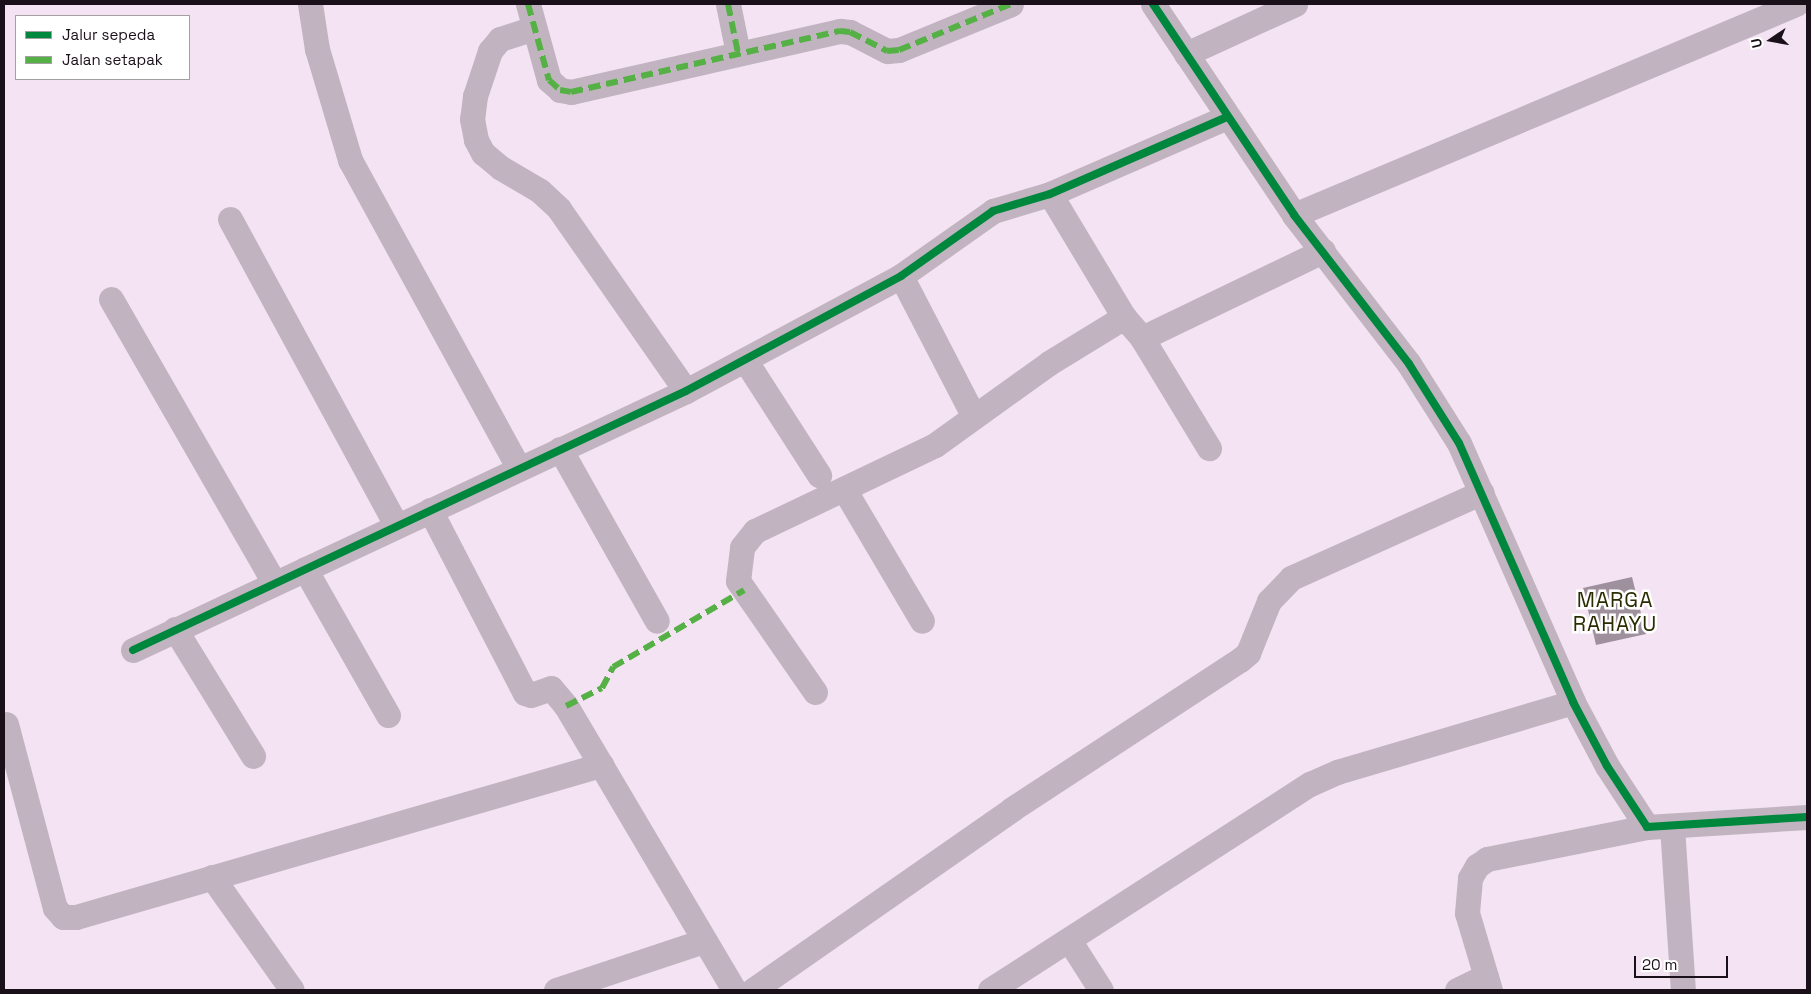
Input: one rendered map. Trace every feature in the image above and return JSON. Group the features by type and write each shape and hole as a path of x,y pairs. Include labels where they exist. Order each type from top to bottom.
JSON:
{"street":[{"path":"310,4 318,49 350,160 518,469"},
{"path":"528,4 549,80 560,90 570,92 840,31 850,32 887,51 900,50 1011,4"},
{"path":"728,4 738,53"},
{"path":"1153,4 1294,215 1409,364 1459,443 1573,702 1607,766 1646,827"},
{"path":"1186,54 1295,4"},
{"path":"1294,215 1796,4"},
{"path":"534,28 500,39 490,50 474,96 472,119 476,140 483,153 501,168 540,191 559,209 686,391"},
{"path":"133,650 686,391 901,276 993,212 1050,194 1227,117"},
{"path":"1050,194 1124,317 1142,338 1208,448"},
{"path":"230,219 397,526"},
{"path":"1142,338 1323,251"},
{"path":"901,276 973,415"},
{"path":"111,300 274,583"},
{"path":"815,692 738,581 742,547 755,531 935,445 973,415 1124,317"},
{"path":"745,360 818,475"},
{"path":"560,449 657,621"},
{"path":"844,489 922,621"},
{"path":"754,990 1012,809 1240,660 1248,653 1269,601 1291,578 1482,492"},
{"path":"430,510 526,693 531,695 551,688 566,706 703,941 734,990"},
{"path":"305,569 388,715"},
{"path":"175,629 253,756"},
{"path":"990,990 1310,784 1337,772 1573,702"},
{"path":"6,724 55,908 63,917 76,917 601,765"},
{"path":"1457,990 1488,983 1467,913 1470,878 1477,866 1487,859 1646,827 1807,818"},
{"path":"1672,826 1682,990"},
{"path":"212,877 292,990"},
{"path":"1069,940 1101,990"},
{"path":"556,990 703,941"}],"building":[{"path":"1632,577 1646,634 1596,645 1583,588"}],"marked path":[{"path":"528,4 549,80 560,90 571,92 840,31 850,32 887,51 899,50 1011,4"},
{"path":"728,4 738,53"},
{"path":"566,706 602,688 613,667 744,590"}],"cycle path":[{"path":"1153,4 1294,215 1409,364 1459,443 1573,702 1607,766 1647,827 1807,817"},
{"path":"133,650 686,391 901,276 993,211 1050,194 1227,117"}],"district":[{"name":"MARGA RAHAYU","path":"1615,612"}]}
